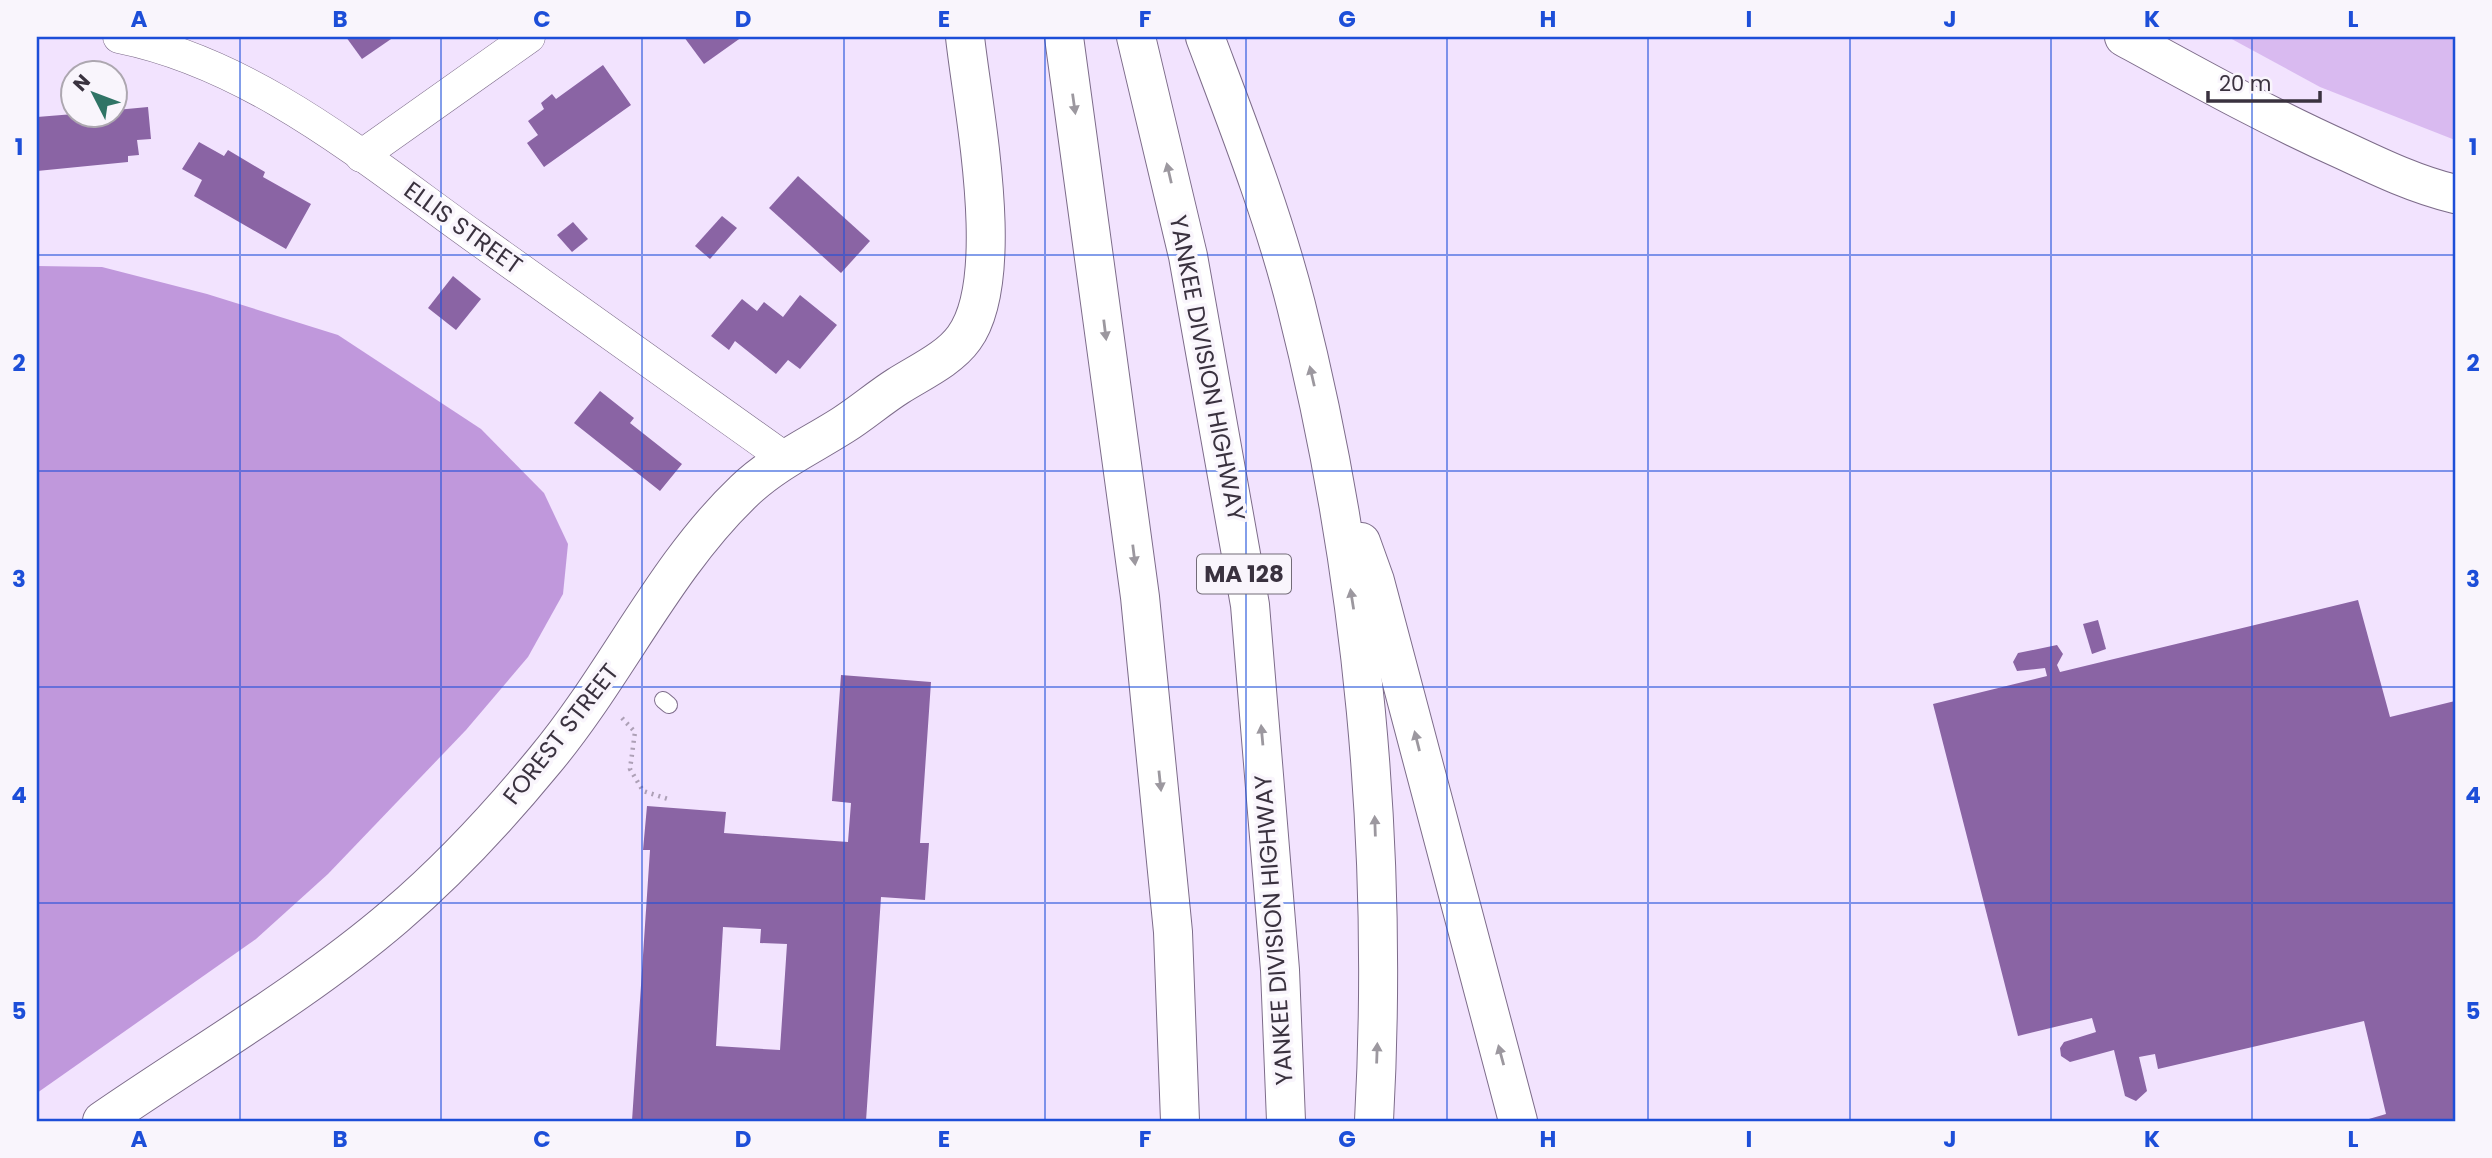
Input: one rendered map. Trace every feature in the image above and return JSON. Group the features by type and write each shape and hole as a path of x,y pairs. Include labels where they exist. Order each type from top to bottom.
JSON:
{"main road":[{"name":"FOREST STREET","path":"102,1121 293,991 394,917 484,831 547,758 618,667 692,548 747,488 786,459 938,361 964,338 977,309 986,253 981,176 964,37"},
{"path":"1064,37 1140,597 1173,932 1181,1121"},
{"name":"YANKEE DIVISION HIGHWAY","path":"1136,37 1188,256 1250,605 1280,970 1286,1121"},
{"path":"1205,37 1253,167 1296,304 1327,447 1357,634 1374,813 1379,978 1374,1121"},
{"path":"2124,37 2304,132 2428,188 2455,194"},
{"path":"1327,447 1375,581 1518,1121"}],"street":[{"name":"ELLIS STREET","path":"119,37 161,45 257,88 361,156 786,459"},
{"path":"361,156 529,37"}],"shaded area":[{"path":"2228,37 2455,37 2455,140 2320,87"},
{"path":"37,266 102,267 207,294 338,335 481,429 544,493 568,544 563,594 528,657 466,730 328,874 256,939 37,1093"}],"building":[{"path":"346,37 394,37 362,59"},
{"path":"684,37 742,37 704,64"},
{"path":"603,65 631,105 544,167 527,143 538,135 528,121 544,109 541,103 552,94 556,99"},
{"path":"148,107 151,139 137,140 139,155 128,156 128,162 37,171 37,117 60,115 60,130 130,130 130,109"},
{"path":"199,142 224,156 228,150 265,172 263,177 311,204 286,249 194,196 202,180 182,169"},
{"path":"798,176 870,241 841,273 769,208"},
{"path":"722,216 737,228 710,259 695,246"},
{"path":"573,222 588,239 572,252 557,235"},
{"path":"453,276 481,299 456,330 428,308"},
{"path":"800,295 837,325 800,369 788,360 776,374 735,341 729,350 711,336 742,299 757,311 764,302 783,317"},
{"path":"600,391 634,418 630,423 682,464 660,491 574,423"},
{"path":"2358,600 2390,717 2455,701 2455,1121 2362,1121 2386,1114 2364,1021 2158,1069 2155,1054 2139,1057 2147,1091 2136,1101 2125,1096 2114,1050 2070,1062 2061,1056 2060,1048 2064,1042 2096,1032 2092,1018 2018,1036 1933,704 2047,676 2045,668 2017,671 2013,662 2018,653 2057,645 2063,654 2057,665 2060,672"},
{"path":"2098,620 2106,649 2092,654 2083,624"},
{"path":"841,675 931,682 920,843 929,843 925,900 881,897 866,1121 632,1121 650,850 643,850 647,806 726,812 724,833 848,842 851,803 832,801","holes":["723,927 761,929 760,943 787,944 780,1050 716,1046"]}]}
